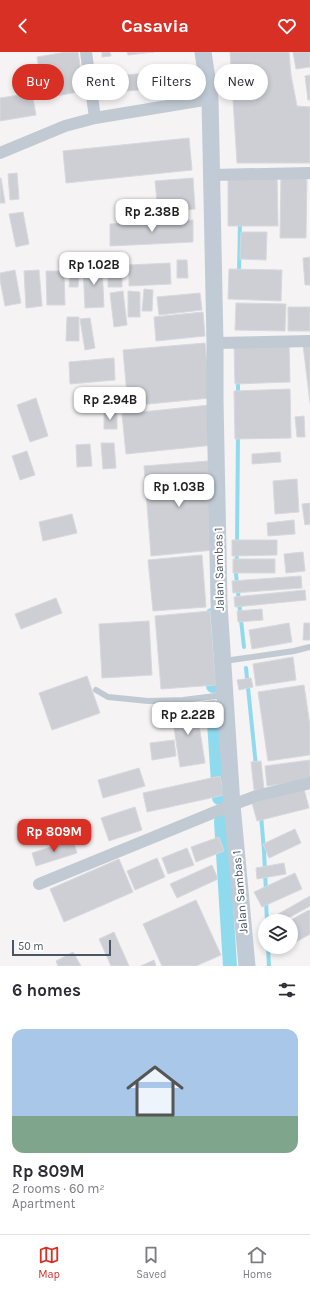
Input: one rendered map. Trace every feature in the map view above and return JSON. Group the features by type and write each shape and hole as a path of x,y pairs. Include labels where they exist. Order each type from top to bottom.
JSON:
{"street":[{"path":"86,52 95,118"},
{"name":"Jalan Sambas 1","path":"203,52 210,99 219,604 232,805 247,966"},
{"path":"0,153 65,126 95,118 210,99"},
{"path":"211,175 310,173"},
{"path":"215,343 310,341"},
{"path":"39,884 256,796 310,783"}],"lane":[{"path":"222,661 294,651 310,647"},
{"path":"96,690 108,697 148,701 183,700 224,695"}],"building":[{"path":"66,52 78,52 80,64 72,64 72,93 64,94 64,64 38,64 37,57"},
{"path":"102,52 110,52 111,56 102,57"},
{"path":"127,52 154,52 128,55"},
{"path":"230,52 289,52 291,75 297,106 310,107 310,163 237,163 233,100 268,100 268,64 231,64"},
{"path":"293,52 310,52 310,67 296,69"},
{"path":"137,74 137,90 129,91 129,75"},
{"path":"310,75 310,100 308,100 305,76"},
{"path":"12,96 12,100 33,100 36,115 0,121 0,98"},
{"path":"189,138 192,170 66,183 63,151"},
{"path":"17,173 19,199 10,200 8,174"},
{"path":"277,175 278,226 228,226 228,176"},
{"path":"281,175 307,176 306,238 280,238"},
{"path":"1,178 5,203 0,203"},
{"path":"193,178 195,209 158,212 155,181"},
{"path":"23,212 29,244 16,247 9,214"},
{"path":"193,220 193,242 110,246 110,224"},
{"path":"241,232 267,232 266,260 240,259"},
{"path":"310,257 310,285 305,285 303,258"},
{"path":"177,260 187,260 188,278 177,278"},
{"path":"108,262 122,262 122,287 108,287"},
{"path":"170,263 171,284 129,286 129,265"},
{"path":"71,265 80,265 78,287 69,287"},
{"path":"102,265 104,307 85,308 83,266"},
{"path":"229,269 282,270 281,301 228,299"},
{"path":"15,270 21,303 5,306 0,273"},
{"path":"39,270 42,306 26,308 24,271"},
{"path":"46,271 64,271 65,305 47,305"},
{"path":"144,289 153,290 152,311 142,311"},
{"path":"123,291 127,325 114,327 110,293"},
{"path":"128,291 140,292 140,317 128,317"},
{"path":"200,293 202,310 159,315 157,297"},
{"path":"236,303 286,304 285,331 235,330"},
{"path":"288,307 310,307 310,331 288,331"},
{"path":"203,312 205,336 156,341 154,317"},
{"path":"67,317 79,317 79,341 66,341"},
{"path":"90,318 95,348 85,350 80,319"},
{"path":"205,343 210,398 128,406 123,350"},
{"path":"289,343 290,382 235,384 234,345"},
{"path":"310,344 310,403 303,345"},
{"path":"114,358 115,380 70,384 69,362"},
{"path":"290,389 291,438 235,439 234,391"},
{"path":"124,394 125,408 108,410 107,395"},
{"path":"36,398 48,436 30,442 17,405"},
{"path":"210,405 214,445 126,454 122,414"},
{"path":"104,413 117,413 117,429 104,429"},
{"path":"304,416 305,437 297,437 295,417"},
{"path":"101,443 114,443 116,468 103,469"},
{"path":"90,444 92,466 77,467 76,445"},
{"path":"27,451 35,475 20,480 12,456"},
{"path":"280,452 281,462 252,464 252,454"},
{"path":"208,461 214,550 151,556 144,466"},
{"path":"297,479 299,512 275,514 273,481"},
{"path":"310,503 310,524 305,525 302,504"},
{"path":"72,514 77,533 43,541 39,522"},
{"path":"294,520 295,534 268,536 267,523"},
{"path":"232,540 277,540 277,555 232,556"},
{"path":"303,552 305,571 286,573 284,554"},
{"path":"202,555 206,607 153,611 148,560"},
{"path":"233,559 275,559 275,573 233,573"},
{"path":"301,576 302,588 233,593 232,581"},
{"path":"305,590 306,600 235,607 234,597"},
{"path":"56,598 62,613 21,629 15,614"},
{"path":"262,609 263,620 238,622 237,611"},
{"path":"210,611 216,685 161,689 155,616"},
{"path":"149,621 152,675 102,678 99,624"},
{"path":"289,623 292,642 252,649 249,630"},
{"path":"304,623 310,623 310,640 303,640"},
{"path":"293,657 296,680 256,686 253,664"},
{"path":"87,676 100,713 52,730 39,693"},
{"path":"251,678 253,687 239,690 237,680"},
{"path":"304,685 310,726 310,755 268,761 258,692"},
{"path":"215,700 219,719 201,722 198,703"},
{"path":"196,706 205,763 180,767 171,709"},
{"path":"174,740 176,756 152,760 150,743"},
{"path":"310,760 310,780 267,786 265,766"},
{"path":"261,761 264,789 254,790 251,762"},
{"path":"139,768 145,786 103,798 98,780"},
{"path":"220,776 224,795 147,812 143,793"},
{"path":"304,789 309,808 257,821 252,803"},
{"path":"135,807 142,830 109,841 101,818"},
{"path":"295,829 301,843 269,858 263,844"},
{"path":"219,837 224,851 196,862 191,847"},
{"path":"73,840 77,853 36,866 32,853"},
{"path":"187,848 194,865 168,874 162,858"},
{"path":"157,858 165,877 135,890 127,871"},
{"path":"119,859 133,892 64,922 50,889"},
{"path":"284,863 286,874 257,879 256,868"},
{"path":"212,865 218,879 177,898 170,884"},
{"path":"295,873 302,889 262,907 254,892"},
{"path":"310,896 310,906 296,914 278,914"},
{"path":"196,900 221,955 196,966 162,966 143,924"},
{"path":"309,910 310,912 310,934 298,941 298,916"},
{"path":"114,932 129,966 111,966 99,939"},
{"path":"73,952 81,966 58,966 56,961"},
{"path":"154,960 156,966 141,966"}],"waterway":[{"path":"239,273 240,222"},
{"path":"238,380 238,395"},
{"path":"237,545 238,434"},
{"path":"237,552 236,574 244,647"},
{"path":"212,615 213,686"},
{"path":"246,668 256,766"},
{"path":"213,707 219,798"},
{"path":"261,815 266,892"},
{"path":"221,821 230,966"},
{"path":"266,901 267,914"},
{"path":"268,954 269,966"}]}
